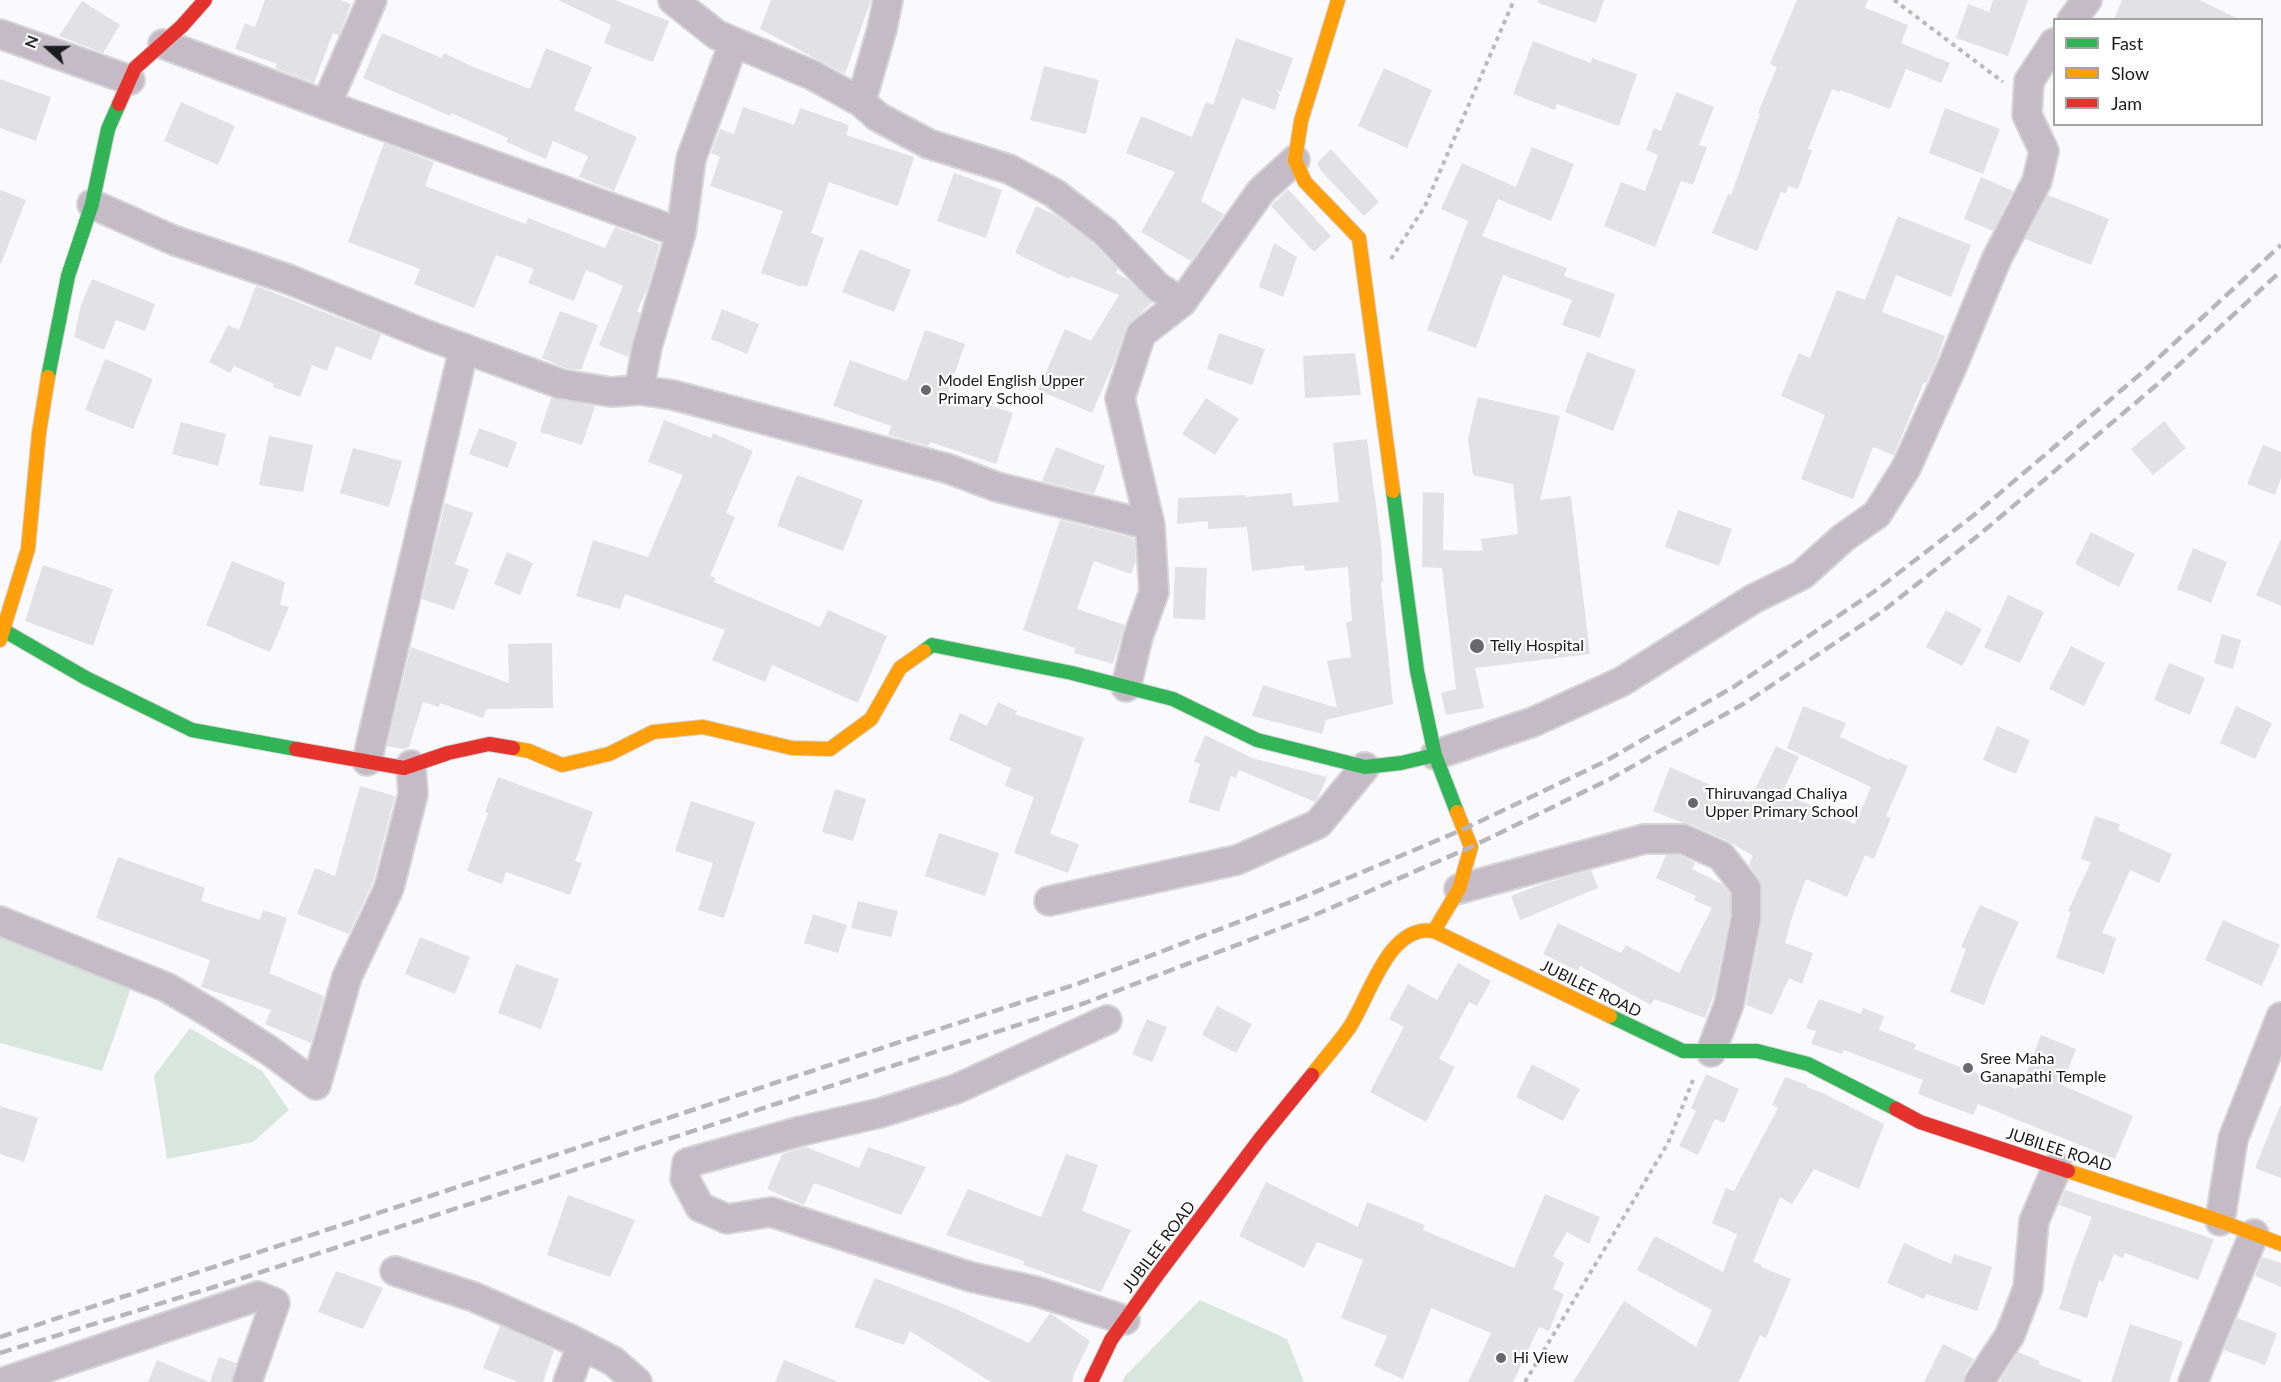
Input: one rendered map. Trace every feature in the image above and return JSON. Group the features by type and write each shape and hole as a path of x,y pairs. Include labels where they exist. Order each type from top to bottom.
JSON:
{"street":[{"path":"205,0 163,44 135,68 108,129 92,204 68,276 57,330 39,433 28,549 1,633 192,730 404,768 448,753 489,744 529,751 562,765 609,754 653,732 703,727 792,748 830,749 872,719 900,668 932,645 1072,673 1173,699 1257,740 1365,767 1401,763 1435,755 1533,722 1621,682 1753,599 1802,575 1843,538 1877,514 1905,468 1951,369 1997,258 2037,181 2044,151 2027,115 2029,81 2053,46"},
{"path":"326,105 346,64 372,0"},
{"path":"673,0 717,35 812,75 861,102 878,117 929,144 1009,169 1054,193 1105,232 1158,287 1182,302"},
{"path":"861,102 888,0"},
{"path":"1338,0 1301,121 1295,160 1305,182 1359,238 1418,671 1435,755 1471,847 1459,889 1434,931"},
{"path":"2074,18 2087,0"},
{"path":"0,34 130,80"},
{"path":"639,390 647,347 681,233 692,159 734,42"},
{"path":"163,44 681,233"},
{"path":"1126,687 1138,637 1154,592 1150,525 1120,398 1141,334 1182,302 1261,191 1295,160"},
{"path":"92,204 173,240 288,279 561,384 611,392 639,390 673,395 949,469 997,488 1150,525"},
{"path":"367,761 464,348"},
{"path":"0,921 166,987 270,1051 316,1085 347,977 389,888 413,794 411,765"},
{"path":"1048,901 1237,860 1318,824 1365,767"},
{"path":"1459,889 1644,839 1683,839 1721,856 1746,888 1746,918 1729,1004 1712,1052"},
{"name":"JUBILEE ROAD","path":"1091,1382 1112,1340 1158,1274 1260,1139 1350,1027 1389,953 1403,940 1423,929 1434,931 1683,1051 1757,1051 1808,1064 1920,1122 2220,1221 2281,1244"},
{"path":"2220,1221 2234,1139 2281,1017"},
{"path":"1107,1020 956,1089 880,1113 801,1131 687,1163 685,1179 700,1207 727,1219 771,1212 950,1270 1035,1291 1125,1320"},
{"path":"1979,1382 2010,1335 2028,1288 2034,1221 2057,1167"},
{"path":"2193,1382 2253,1234"},
{"path":"394,1271 474,1297 582,1345 613,1361 637,1382"},
{"path":"4,1382 258,1296 275,1303 247,1382"},
{"path":"568,1382 582,1345"}],"path":[{"path":"1368,293 1425,206 1514,0"},
{"path":"1894,0 2028,101"},
{"path":"1525,1382 1668,1143 1690,1084 1712,1052"}],"shaded area":[{"path":"0,936 131,988 102,1071 0,1043"},
{"path":"190,1028 262,1071 289,1110 253,1142 167,1159 154,1076"},
{"path":"1200,1300 1287,1339 1304,1382 1122,1382 1125,1376"}],"building":[{"path":"265,0 340,0 351,4 339,35 333,33 314,83 275,68 277,64 235,49 245,23 255,27"},
{"path":"558,0 615,0 669,21 653,62 604,43 611,25"},
{"path":"771,0 871,0 845,74 760,29"},
{"path":"1538,0 1604,0 1596,23 1538,3"},
{"path":"1797,0 1868,0 1865,8 1908,25 1901,43 1950,63 1941,83 1906,69 1890,109 1832,89 1808,149 1812,150 1798,189 1788,186 1786,193 1781,192 1757,251 1712,233 1728,194 1731,195 1760,114 1758,113 1777,67 1770,64"},
{"path":"1993,0 2028,0 2008,56 1956,38 1968,4 1989,12"},
{"path":"2122,0 2199,0 2237,18 2115,18"},
{"path":"82,1 120,25 103,53 59,36"},
{"path":"382,33 442,58 444,53 530,89 546,48 592,67 574,110 637,137 614,191 579,177 588,156 553,141 546,159 506,142 508,138 451,113 450,116 363,78"},
{"path":"1236,38 1293,58 1281,92 1275,89 1280,94 1275,110 1242,98 1201,201 1224,214 1191,261 1141,232 1175,172 1126,153 1141,116 1192,137 1206,102 1213,105"},
{"path":"1533,41 1591,63 1592,58 1637,74 1619,126 1557,104 1555,110 1513,94"},
{"path":"1044,66 1099,80 1086,134 1030,120"},
{"path":"1384,68 1432,90 1407,148 1358,126"},
{"path":"0,79 51,97 36,141 0,128"},
{"path":"1676,92 1714,107 1699,145 1707,147 1693,185 1681,181 1655,247 1604,226 1621,182 1645,191 1658,155 1646,150 1654,128 1661,131"},
{"path":"181,102 235,126 218,165 164,141"},
{"path":"743,107 794,125 800,108 849,125 846,135 914,157 898,206 829,182 811,233 824,238 807,286 799,286 761,273 783,211 710,186 720,157 711,153 720,129 734,134"},
{"path":"1945,108 2000,129 1983,174 1929,153"},
{"path":"384,143 434,162 425,186 526,224 528,218 605,248 615,227 660,244 648,287 637,311 640,313 628,357 599,345 623,286 586,270 574,301 528,283 534,269 496,255 474,308 414,284 420,269 348,242"},
{"path":"1532,147 1574,164 1551,221 1498,199 1482,236 1567,268 1564,276 1615,294 1600,338 1562,325 1572,300 1503,275 1476,348 1427,330 1468,221 1441,209 1462,163 1516,187"},
{"path":"1331,149 1379,202 1364,216 1321,171 1317,163"},
{"path":"954,173 1002,190 986,238 937,221"},
{"path":"1981,177 2013,191 1993,231 1964,219"},
{"path":"1288,189 1331,236 1314,252 1271,206"},
{"path":"0,190 26,200 1,264 0,263"},
{"path":"2048,195 2109,219 2091,265 2025,239"},
{"path":"1036,206 1057,216 1094,244 1118,269 1116,273 1129,280 1153,303 1126,328 1092,413 1038,390 1065,329 1091,341 1119,295 1070,276 1069,279 1015,253"},
{"path":"1898,216 1971,245 1951,297 1896,275 1882,312 1945,336 1934,367 1926,383 1924,382 1894,455 1873,447 1853,499 1801,479 1825,415 1781,396 1799,353 1810,358 1837,290 1865,300"},
{"path":"1274,243 1297,257 1283,297 1259,287"},
{"path":"860,249 911,270 894,312 842,292"},
{"path":"92,279 155,304 145,331 116,320 104,350 74,337 81,305"},
{"path":"256,286 381,334 371,360 336,346 327,371 312,365 300,397 273,387 274,384 234,366 230,373 209,362 228,325 239,330"},
{"path":"722,309 759,324 747,354 711,339"},
{"path":"560,311 598,325 581,370 565,368 542,358"},
{"path":"925,330 965,344 948,392 1013,413 996,464 930,442 928,446 888,435 891,426 833,406 850,360 907,381"},
{"path":"1219,333 1265,349 1252,385 1207,369"},
{"path":"1587,352 1636,370 1613,431 1565,412"},
{"path":"1355,353 1361,395 1305,398 1303,356"},
{"path":"105,359 153,379 133,429 85,410"},
{"path":"1478,397 1560,416 1540,500 1571,496 1590,654 1475,668 1484,708 1446,715 1441,693 1456,689 1442,568 1422,567 1423,492 1444,493 1443,550 1483,551 1481,539 1518,534 1513,484 1473,475 1468,439"},
{"path":"551,398 595,406 582,445 540,432"},
{"path":"1206,398 1239,419 1215,455 1182,434"},
{"path":"664,420 711,438 713,433 753,451 726,513 735,517 710,576 716,578 714,582 820,627 828,610 887,636 858,703 772,665 765,682 712,660 725,630 625,594 620,609 576,596 593,540 648,557 683,475 648,462"},
{"path":"2164,421 2186,448 2153,475 2131,449"},
{"path":"181,422 226,434 218,466 172,454"},
{"path":"479,428 517,442 508,468 469,454"},
{"path":"269,436 313,445 303,492 259,485"},
{"path":"1367,439 1381,543 1383,582 1381,583 1393,704 1326,720 1322,734 1252,716 1263,685 1337,708 1327,661 1351,657 1346,622 1352,621 1348,567 1305,571 1304,565 1252,571 1247,527 1208,529 1208,521 1177,524 1178,498 1245,495 1246,497 1292,493 1293,506 1339,502 1333,443"},
{"path":"2263,445 2281,452 2281,478 2275,495 2247,484"},
{"path":"1056,447 1105,466 1094,494 1042,481"},
{"path":"353,448 402,461 389,507 340,493"},
{"path":"797,475 863,500 843,551 777,526"},
{"path":"445,503 473,513 455,564 469,569 454,610 422,599"},
{"path":"1678,510 1732,529 1719,566 1665,547"},
{"path":"1060,520 1134,538 1136,561 1131,574 1094,561 1077,609 1125,625 1113,664 1074,653 1075,648 1023,630"},
{"path":"2091,532 2135,554 2119,587 2075,564"},
{"path":"2281,539 2281,606 2256,595"},
{"path":"2193,548 2227,562 2211,603 2177,589"},
{"path":"507,552 533,563 520,595 494,584"},
{"path":"232,561 285,582 280,605 289,607 270,652 206,625"},
{"path":"43,565 113,589 93,646 25,621"},
{"path":"1175,567 1207,568 1205,620 1173,618"},
{"path":"2008,595 2044,612 2020,663 1984,647"},
{"path":"1946,610 1982,629 1962,666 1926,647"},
{"path":"2222,634 2241,640 2233,669 2214,663"},
{"path":"552,643 553,708 487,709 483,718 440,703 439,707 423,702 409,747 403,749 387,746 411,647 509,683 508,644"},
{"path":"2071,646 2105,663 2084,706 2049,689"},
{"path":"2169,663 2205,678 2190,715 2154,700"},
{"path":"998,702 1017,711 1015,714 1084,738 1050,834 1079,844 1068,873 1014,853 1034,797 1005,786 1011,768 949,740 960,713 987,726"},
{"path":"1803,706 1846,723 1840,737 1889,760 1890,758 1908,766 1886,816 1891,818 1874,859 1865,855 1847,897 1806,879 1785,943 1813,953 1802,984 1789,978 1772,1015 1746,1005 1762,918 1762,887 1759,878 1749,865 1753,856 1728,841 1653,811 1670,767 1749,802 1776,746 1799,757 1782,793 1855,824 1871,787 1787,748"},
{"path":"2236,706 2272,723 2255,759 2220,743"},
{"path":"1997,726 2030,740 2016,774 1983,760"},
{"path":"1205,735 1252,758 1327,777 1317,800 1315,802 1239,770 1236,778 1231,776 1219,812 1188,802 1200,764 1194,762"},
{"path":"498,777 593,812 575,861 582,863 570,895 506,872 502,884 467,871"},
{"path":"360,786 395,796 373,882 349,934 297,914 315,868 335,876"},
{"path":"835,789 866,799 853,841 822,832"},
{"path":"691,801 755,822 724,918 698,910 713,863 675,851"},
{"path":"2095,816 2120,824 2118,830 2172,854 2159,883 2130,870 2102,933 2116,938 2104,974 2056,958 2071,912 2068,911 2091,862 2081,859"},
{"path":"939,833 999,853 985,896 925,876"},
{"path":"1666,855 1679,855 1695,863 1692,869 1722,884 1730,894 1730,916 1714,994 1705,1018 1654,999 1651,1005 1580,966 1578,971 1543,954 1558,923 1621,953 1626,945 1679,973 1712,908 1694,900 1696,896 1656,878"},
{"path":"118,857 205,888 201,901 260,920 263,910 287,918 269,973 324,996 311,1043 265,1024 271,1010 201,987 210,960 96,918"},
{"path":"1591,870 1598,888 1520,920 1511,896 1539,885"},
{"path":"858,901 898,911 891,937 851,928"},
{"path":"1980,905 2019,922 1984,1005 1950,992 1966,949 1961,947"},
{"path":"813,914 847,925 838,953 804,943"},
{"path":"2223,920 2280,945 2262,986 2205,960"},
{"path":"420,937 470,957 455,994 405,974"},
{"path":"1458,963 1491,981 1477,1006 1469,1002 1439,1059 1455,1067 1426,1122 1370,1092 1404,1027 1389,1019 1408,984 1437,1000"},
{"path":"516,964 559,979 541,1029 498,1013"},
{"path":"1819,999 1861,1014 1863,1008 1884,1016 1879,1030 1916,1044 1914,1049 2016,1089 2021,1076 2025,1077 2041,1035 2076,1049 2062,1085 2133,1116 2115,1159 1978,1104 1973,1115 1918,1094 1923,1080 1844,1050 1842,1054 1811,1044 1816,1031 1806,1028"},
{"path":"1217,1006 1252,1024 1236,1053 1202,1035"},
{"path":"1147,1019 1167,1027 1152,1062 1132,1054"},
{"path":"1532,1064 1580,1089 1563,1121 1516,1097"},
{"path":"1706,1074 1739,1089 1724,1123 1715,1119 1698,1155 1679,1146 1696,1111 1691,1108"},
{"path":"1785,1077 1807,1085 1884,1124 1859,1189 1814,1169 1792,1204 1780,1197 1753,1262 1791,1279 1766,1338 1760,1335 1739,1382 1573,1382 1624,1301 1696,1347 1712,1310 1637,1270 1655,1236 1723,1272 1737,1234 1712,1223 1726,1188 1734,1191 1778,1108 1772,1105"},
{"path":"0,1106 38,1118 24,1162 0,1154"},
{"path":"2281,1106 2281,1178 2255,1168"},
{"path":"806,1147 859,1168 868,1147 926,1167 901,1215 814,1183 804,1205 767,1189 782,1154"},
{"path":"1066,1154 1098,1165 1082,1211 1131,1230 1101,1292 1023,1265 1024,1261 946,1235 968,1189 1041,1217"},
{"path":"1266,1182 1358,1227 1367,1202 1425,1225 1423,1230 1514,1268 1545,1194 1600,1217 1589,1244 1567,1232 1553,1256 1564,1263 1553,1289 1564,1294 1549,1331 1539,1327 1513,1382 1468,1382 1491,1333 1431,1308 1403,1379 1374,1366 1387,1336 1341,1318 1363,1260 1317,1242 1304,1268 1239,1236"},
{"path":"2065,1190 2214,1239 2198,1280 2125,1253 2123,1258 2114,1254 2103,1282 2099,1280 2087,1318 2059,1309 2092,1217 2059,1205"},
{"path":"568,1195 635,1220 610,1277 547,1255"},
{"path":"1904,1243 1951,1264 1954,1254 1992,1267 1977,1311 1926,1294 1924,1299 1887,1283"},
{"path":"2262,1257 2281,1263 2281,1287 2255,1276"},
{"path":"336,1271 383,1288 363,1329 318,1312"},
{"path":"875,1278 956,1309 1029,1343 1050,1313 1090,1341 1072,1382 991,1382 910,1331 904,1345 854,1327"},
{"path":"2237,1318 2277,1333 2265,1365 2224,1350"},
{"path":"2130,1324 2183,1342 2169,1382 2111,1382"},
{"path":"500,1326 554,1350 543,1382 518,1382 483,1368"},
{"path":"1943,1344 1974,1359 1965,1373 1963,1382 1924,1382"},
{"path":"2018,1352 2040,1361 2038,1364 2081,1380 2081,1382 1999,1382"},
{"path":"219,1357 236,1363 231,1382 210,1382"},
{"path":"157,1360 209,1382 148,1382"},
{"path":"784,1360 836,1381 836,1382 775,1382"}],"railway":[{"path":"0,1337 1077,984 1301,898 1464,829 1604,762 1735,686 1875,591 1974,515 2144,371 2281,245"},
{"path":"0,1353 243,1278 1085,1003 1310,917 1471,847 1610,779 1745,703 1883,611 1980,534 2159,383 2281,271"}],"traffic: fast":[{"path":"48,377 68,276 92,204 108,129 119,104"},
{"path":"1393,491 1417,671 1435,755 1457,812"},
{"path":"3,630 86,678 192,730 296,749"},
{"path":"924,651 932,645 1072,673 1173,699 1257,740 1365,767 1401,763 1435,755"},
{"path":"1610,1016 1683,1051 1757,1051 1808,1064 1896,1109"}],"traffic: slow":[{"path":"1338,0 1301,121 1295,160 1305,182 1359,238 1393,491"},
{"path":"0,640 28,549 39,433 48,377"},
{"path":"513,748 529,751 562,765 609,754 653,732 703,727 792,748 830,749 871,719 900,668 924,651"},
{"path":"1434,931 1459,889 1471,847 1457,812"},
{"path":"1312,1075 1349,1028 1392,951 1404,939 1418,932 1434,931 1610,1016"},
{"path":"2068,1171 2220,1221 2281,1244"}],"traffic: jam":[{"path":"119,104 135,68 182,26 205,0"},
{"path":"296,749 404,768 448,753 489,744 513,748"},
{"path":"1091,1382 1111,1340 1158,1274 1260,1139 1312,1075"},
{"path":"1896,1109 1920,1122 2068,1171"}],"place":[{"name":"Model English Upper Primary School","path":"926,390"},
{"name":"Telly Hospital","path":"1477,646"},
{"name":"Thiruvangad Chaliya Upper Primary School","path":"1693,803"},
{"name":"Sree Maha Ganapathi Temple","path":"1968,1068"},
{"name":"Hi View","path":"1501,1358"}]}
